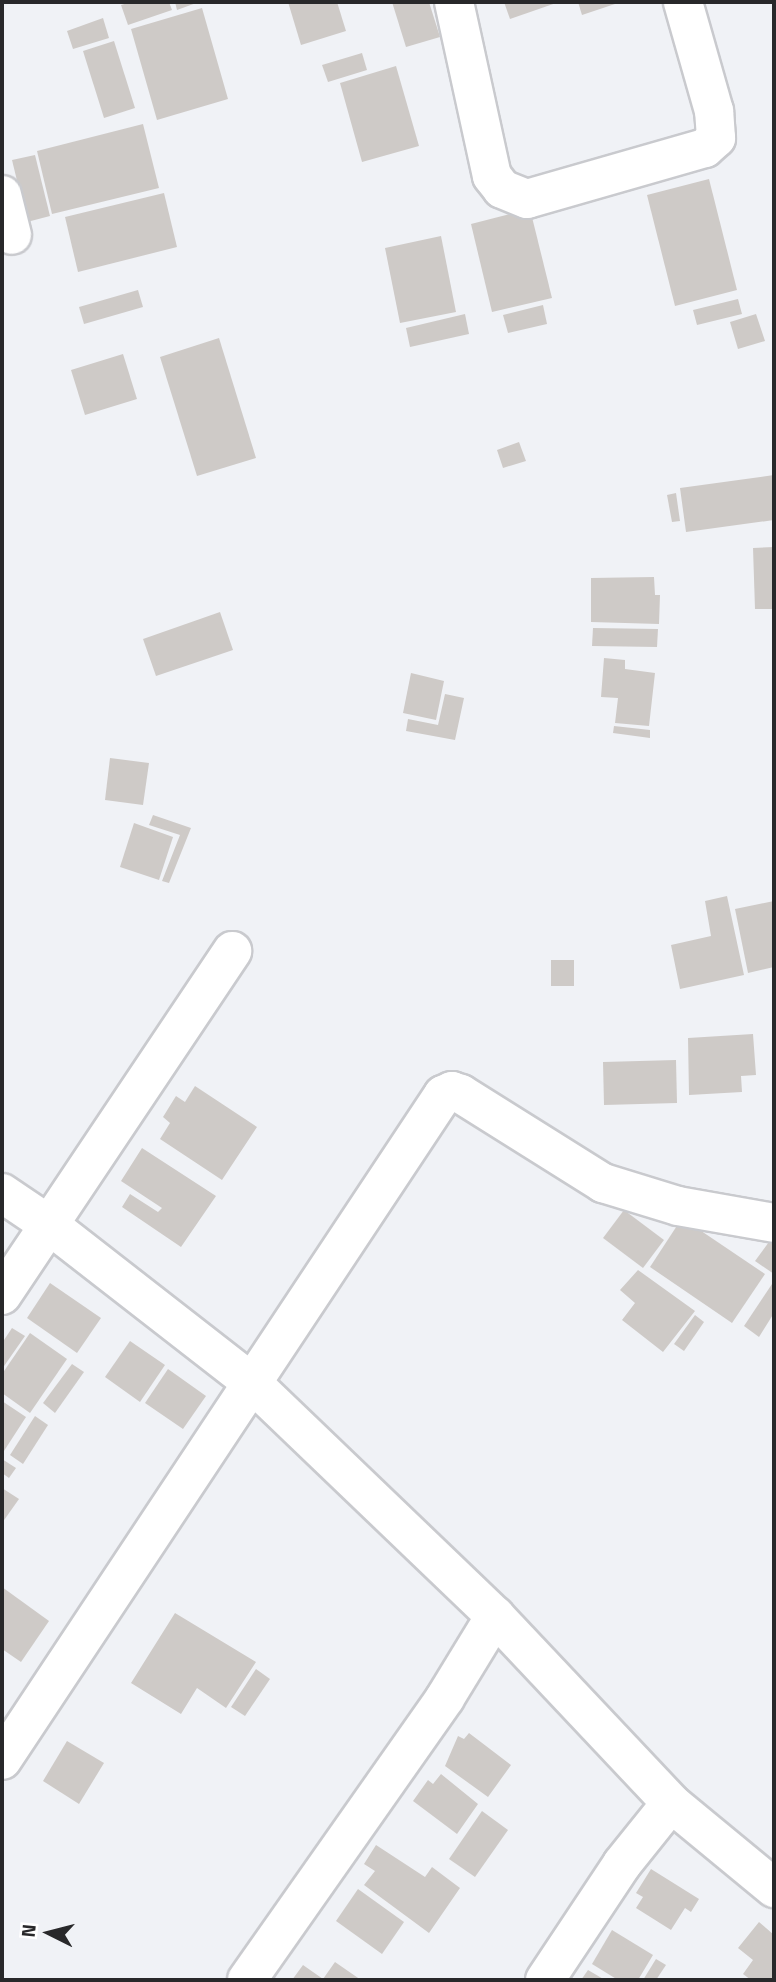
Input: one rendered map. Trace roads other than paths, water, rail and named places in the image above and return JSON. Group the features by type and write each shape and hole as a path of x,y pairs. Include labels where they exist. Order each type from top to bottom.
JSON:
{"street":[{"path":"454,2 492,176 502,189 527,198 705,148 716,138 714,111 683,2"},
{"path":"2,195 12,235"},
{"path":"2,1295 232,951"},
{"path":"2,1759 433,1109 452,1091 603,1183 678,1206 774,1223"},
{"path":"2,1193 48,1224 251,1382 495,1616 671,1803 774,1885"},
{"path":"247,1980 446,1698 495,1616"},
{"path":"545,1980 622,1864 671,1803"}]}
